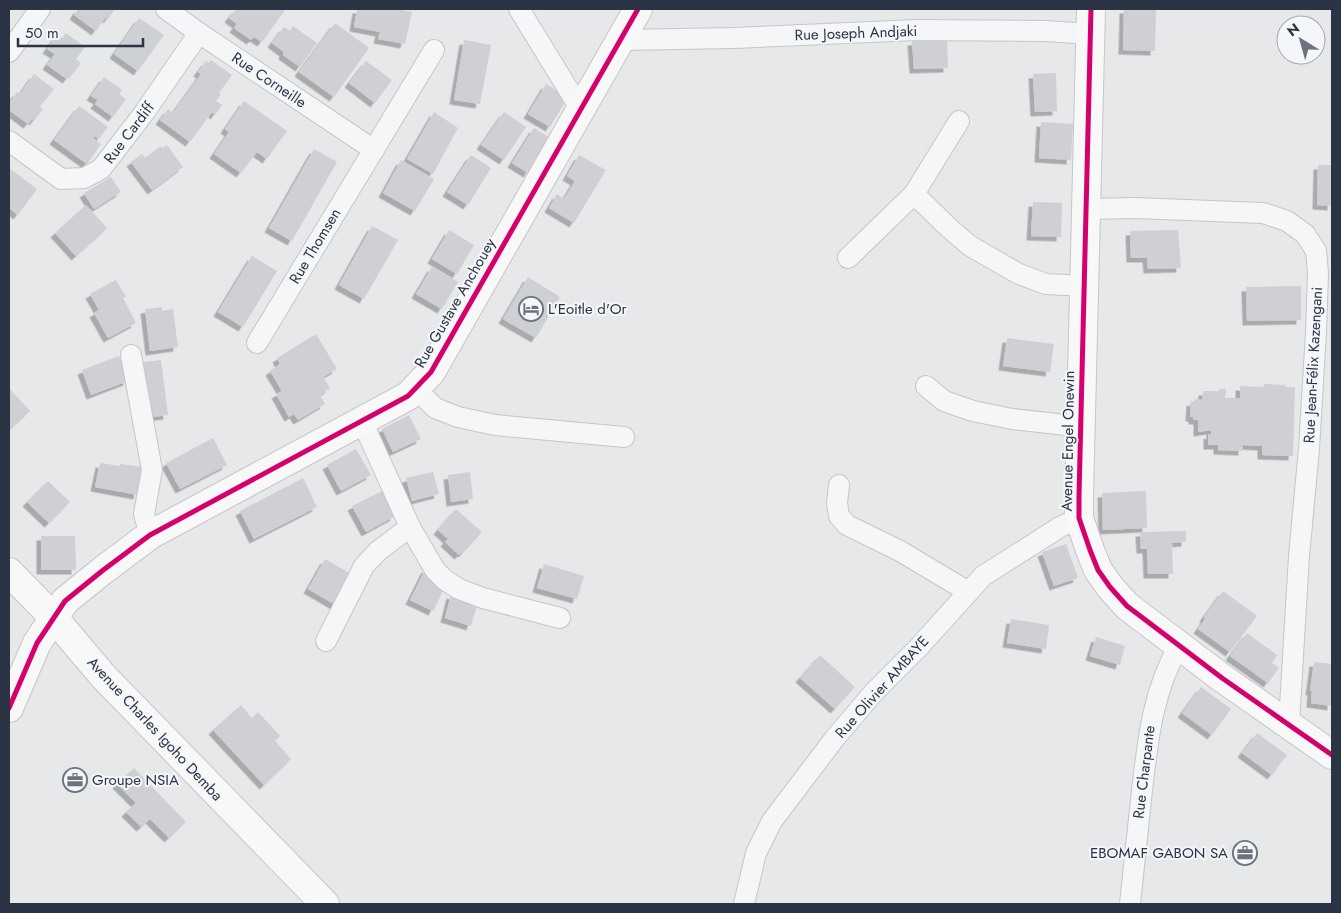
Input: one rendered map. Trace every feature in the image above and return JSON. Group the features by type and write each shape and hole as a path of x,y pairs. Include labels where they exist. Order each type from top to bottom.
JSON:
{"street":[{"path":"9,52 40,9"},
{"name":"Rue Corneille","path":"166,9 374,150"},
{"path":"519,9 581,110"},
{"name":"Rue Gustave Anchouey","path":"54,618 65,601 150,535 408,396 418,386 431,372 638,9"},
{"name":"Rue Joseph Andjaki","path":"621,40 734,38 916,30 1045,30 1091,21"},
{"name":"Avenue Engel Onewin","path":"1091,21 1079,518 1095,563 1110,587 1127,606 1179,646 1332,755"},
{"name":"Rue Cardiff","path":"9,141 61,179 84,178 101,170 144,113 199,33"},
{"name":"Rue Thomsen","path":"257,343 434,50"},
{"path":"848,258 914,194 959,121"},
{"path":"914,194 970,246 1019,274 1046,284 1084,286"},
{"name":"Rue Jean-Félix Kazengani","path":"1086,210 1135,208 1263,214 1287,221 1305,234 1316,251 1318,273 1316,332 1309,449 1299,556 1289,723"},
{"path":"131,355 152,470 144,514 150,535"},
{"path":"418,386 424,397 435,408 458,417 495,424 624,437"},
{"path":"926,386 944,401 973,411 1067,425 1080,424"},
{"path":"362,421 410,526 435,570 459,589 482,598 560,618"},
{"path":"839,485 837,503 839,516 847,525 900,551 967,591"},
{"name":"Rue Olivier AMBAYE","path":"744,904 756,853 777,814 874,692 918,648 967,591 983,576 1037,541 1079,518"},
{"path":"326,641 364,566 378,551 410,526"},
{"name":"Avenue Charles Igoho Demba","path":"9,572 54,618 102,676 326,904"},
{"path":"9,708 37,643 54,618"},
{"name":"Rue Charpante","path":"1130,904 1139,809 1152,715 1166,669 1179,646"}],"building":[{"path":"78,9 115,9 108,19 106,17 96,31 74,15"},
{"path":"236,9 285,10 262,42 254,37 251,40 234,28 237,24 229,18"},
{"path":"357,9 396,9 412,12 405,44 378,39 380,32 354,27"},
{"path":"1124,9 1156,9 1155,51 1123,50"},
{"path":"139,18 164,35 138,71 114,54"},
{"path":"335,23 369,48 334,97 299,72"},
{"path":"293,26 317,43 300,67 283,55 284,52 272,43 284,27 290,31"},
{"path":"66,33 85,47 76,59 81,63 67,79 47,65 55,54 47,49 56,36 61,40"},
{"path":"947,39 948,68 914,69 912,41"},
{"path":"464,40 491,45 480,104 454,100"},
{"path":"211,60 232,75 219,93 221,94 216,101 222,105 215,115 212,112 190,142 160,120 168,109 173,113 201,74 198,72 206,61 209,63"},
{"path":"366,61 392,80 375,103 349,83"},
{"path":"1056,73 1057,111 1035,112 1033,74"},
{"path":"34,74 54,89 40,106 43,109 34,121 32,119 28,124 9,110 9,104 17,92 20,94"},
{"path":"104,77 122,90 119,94 126,99 113,117 95,104 98,100 91,96"},
{"path":"546,84 568,97 550,127 528,114"},
{"path":"244,101 287,131 267,159 257,152 241,173 214,154 229,132 225,129"},
{"path":"79,106 108,127 99,139 95,136 93,138 101,144 87,164 54,140"},
{"path":"434,112 458,128 433,174 407,159"},
{"path":"504,112 526,127 504,160 481,145"},
{"path":"1041,122 1073,124 1071,160 1039,158"},
{"path":"534,128 549,137 528,173 512,163"},
{"path":"167,145 183,167 152,190 131,162 142,154 145,158 161,146 162,148"},
{"path":"314,149 337,162 292,241 269,228"},
{"path":"471,155 491,168 468,205 447,192"},
{"path":"579,155 606,170 574,223 549,208 557,194 564,199 575,181 567,176"},
{"path":"401,160 434,179 415,211 383,193"},
{"path":"1318,165 1332,165 1332,206 1317,205"},
{"path":"9,168 37,189 18,215 9,208"},
{"path":"111,177 121,192 94,209 84,193"},
{"path":"1033,202 1062,203 1061,237 1031,236"},
{"path":"86,205 107,228 76,256 55,233"},
{"path":"372,226 398,240 364,299 339,285"},
{"path":"449,230 474,245 457,274 432,259"},
{"path":"1178,230 1181,268 1148,269 1147,258 1131,258 1130,231"},
{"path":"252,256 277,271 243,327 218,312"},
{"path":"432,267 458,282 442,309 416,294"},
{"name":"L'Eoitle d'Or","path":"528,277 560,297 536,338 503,319"},
{"path":"116,280 126,297 123,298 136,323 108,338 94,313 99,310 90,294"},
{"path":"1301,286 1301,320 1247,321 1246,287"},
{"path":"162,307 162,311 173,309 178,347 150,351 145,309"},
{"path":"316,334 337,369 323,377 330,388 320,395 325,404 298,420 294,414 289,417 276,394 282,391 270,371 280,364 277,358"},
{"path":"1007,338 1054,344 1050,372 1003,366"},
{"path":"119,356 128,381 91,395 82,370"},
{"path":"161,360 168,415 144,418 137,363"},
{"path":"1264,384 1295,387 1293,456 1262,455 1262,446 1243,445 1243,451 1218,450 1218,445 1208,445 1208,434 1211,435 1211,430 1198,432 1198,420 1193,420 1193,417 1190,417 1191,401 1194,402 1195,399 1202,400 1203,391 1219,391 1219,389 1226,389 1225,398 1240,398 1240,386 1264,387"},
{"path":"9,388 30,411 9,430"},
{"path":"409,415 421,439 393,452 382,429"},
{"path":"213,438 227,465 180,489 166,463"},
{"path":"356,449 371,475 341,491 327,465"},
{"path":"100,463 142,467 138,495 95,487"},
{"path":"433,472 439,494 412,501 406,478"},
{"path":"470,472 473,499 451,502 448,475"},
{"path":"303,478 317,507 254,539 240,511"},
{"path":"48,481 70,502 49,523 27,502"},
{"path":"382,491 395,516 366,532 352,506"},
{"path":"1146,491 1147,528 1103,530 1102,493"},
{"path":"456,509 482,532 459,555 445,542 448,539 438,530"},
{"path":"1186,531 1186,542 1172,543 1173,574 1148,574 1147,549 1141,549 1140,532"},
{"path":"41,536 75,536 76,570 41,570"},
{"path":"1066,544 1078,578 1054,586 1042,552"},
{"path":"325,559 358,578 341,608 308,589"},
{"path":"544,564 584,576 577,599 537,588"},
{"path":"426,568 445,587 433,611 410,600"},
{"path":"1223,591 1257,616 1230,652 1198,629 1205,619 1204,617"},
{"path":"451,594 478,601 471,626 445,618"},
{"path":"1011,619 1049,625 1046,649 1007,643"},
{"path":"1247,633 1277,655 1272,663 1279,668 1268,683 1230,656"},
{"path":"1096,637 1125,646 1120,665 1090,656"},
{"path":"820,655 855,687 835,709 800,678"},
{"path":"1314,662 1332,664 1332,706 1311,703 1312,691 1310,691"},
{"path":"1201,687 1231,709 1212,735 1182,713"},
{"path":"241,705 252,718 258,712 280,736 275,741 291,759 264,785 213,730"},
{"path":"1257,733 1287,755 1272,775 1242,753"},
{"path":"134,768 186,822 169,838 150,819 141,827 126,812 136,803 117,784"}],"cycle path":[{"path":"9,708 37,643 65,601 102,571 150,535 408,396 431,372 638,9"},
{"path":"1091,9 1079,518 1098,570 1127,606 1222,678 1332,755"}],"place":[{"name":"L'Eoitle d'Or","path":"531,309"},
{"name":"Groupe NSIA","path":"75,780"},
{"name":"EBOMAF GABON SA","path":"1245,853"}]}
